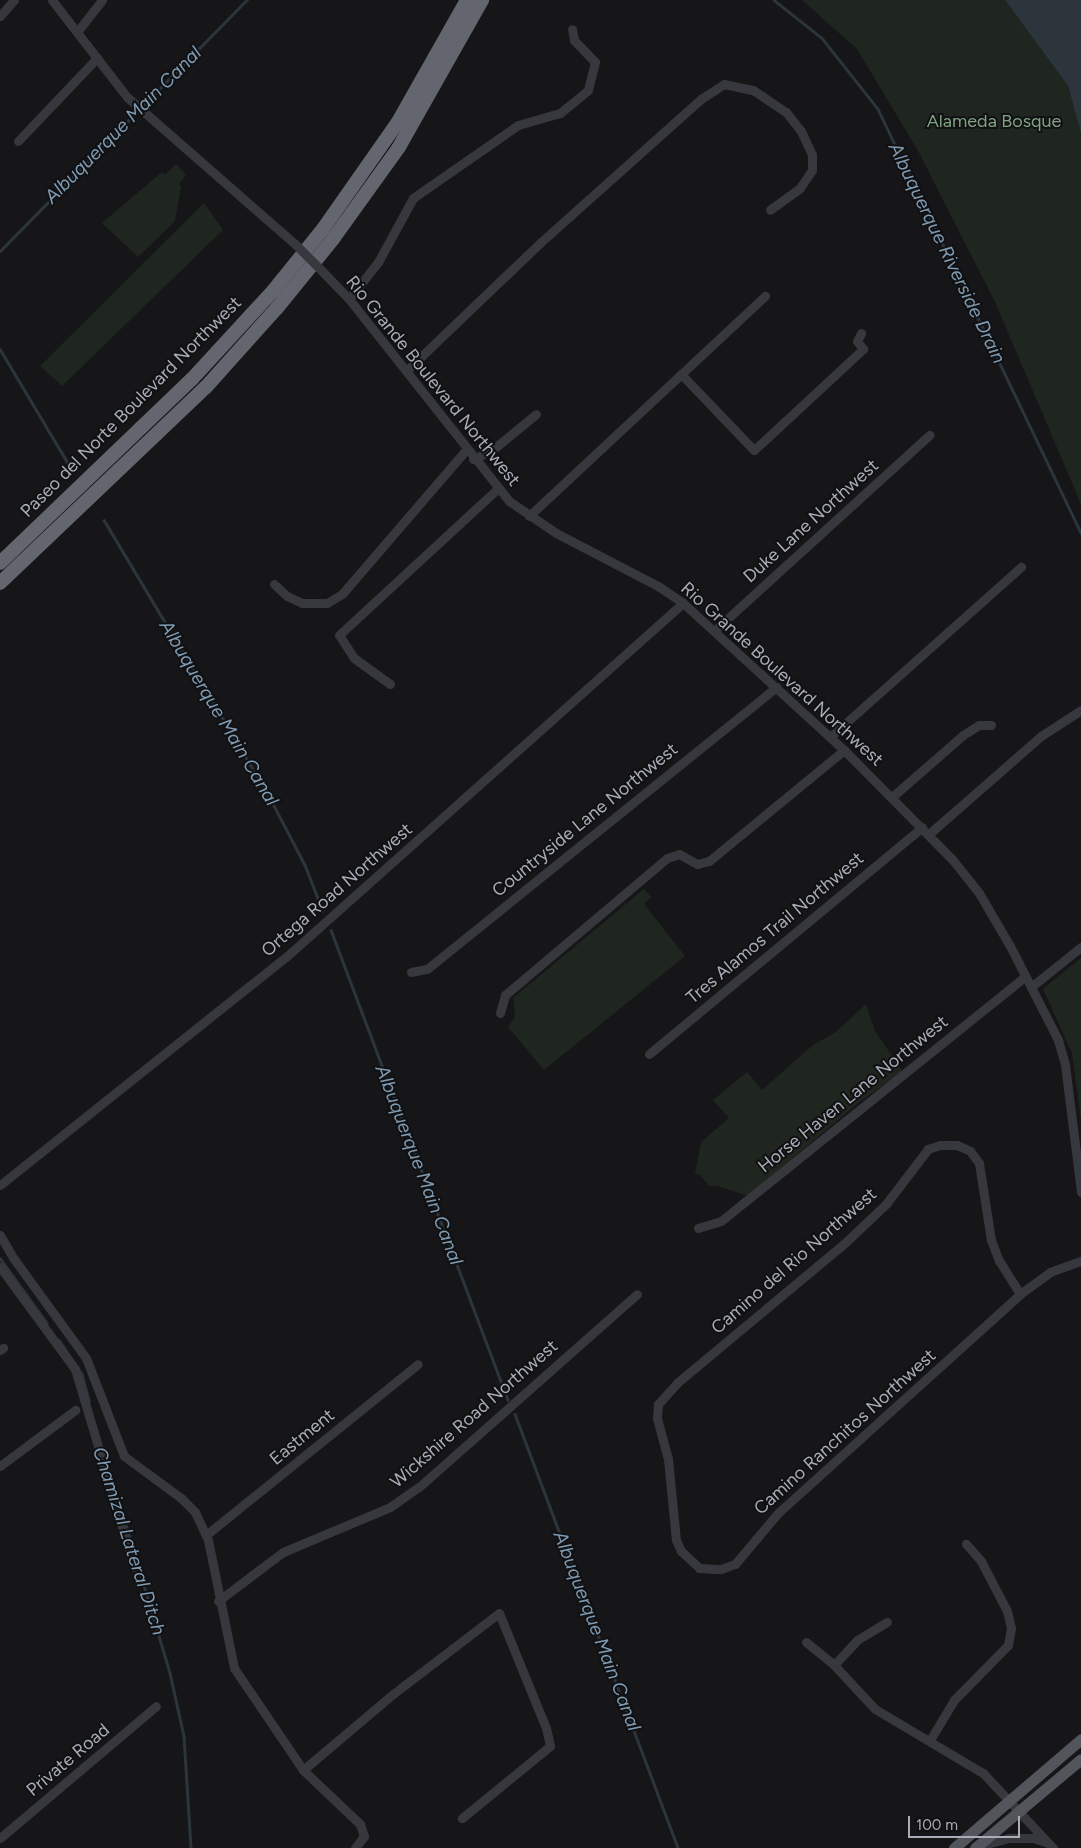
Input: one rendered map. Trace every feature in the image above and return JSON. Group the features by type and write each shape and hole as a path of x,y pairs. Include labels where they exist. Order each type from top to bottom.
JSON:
{"highway":[{"name":"Paseo del Norte Boulevard Northwest","path":"0,563 192,379 273,291 322,229 398,122 467,0"},
{"name":"Paseo del Norte Boulevard Northwest","path":"0,583 206,387 277,308 333,239 398,147 482,0"}],"main road":[{"path":"954,1848 1081,1739"},
{"path":"976,1848 1081,1759"}],"street":[{"path":"0,16 14,0"},
{"name":"Rio Grande Boulevard Northwest","path":"52,0 97,58 140,108 296,245 349,299 497,489 529,516 658,586 683,603 776,686 929,834 979,893 1058,1040 1065,1065 1081,1192"},
{"path":"77,32 102,0"},
{"path":"349,299 378,262 413,198 518,125 560,113 588,90 595,62 574,40 572,29"},
{"path":"18,141 97,58"},
{"path":"406,371 541,242 701,99 724,84 753,90 786,112 802,131 812,155 812,170 800,188 770,210"},
{"path":"529,516 765,296"},
{"path":"681,374 754,450 863,349 858,341 861,333"},
{"path":"473,459 491,451 536,414"},
{"name":"Duke Lane Northwest","path":"715,630 928,435"},
{"path":"274,584 287,596 314,605 327,603 342,594 466,450"},
{"path":"390,684 354,658 339,635 497,489"},
{"path":"830,737 1021,567"},
{"name":"Ortega Road Northwest","path":"0,1185 286,958 683,603"},
{"name":"Countryside Lane Northwest","path":"411,972 427,970 776,686"},
{"path":"929,834 1041,736 1081,710"},
{"path":"892,797 963,735 979,726 991,725"},
{"path":"500,1013 505,995 668,858 679,854 697,864 709,860 844,750"},
{"name":"Tres Alamos Trail Northwest","path":"649,1054 922,827"},
{"path":"1031,987 1081,947"},
{"name":"Horse Haven Lane Northwest","path":"698,1228 721,1221 1025,976"},
{"name":"Camino del Rio Northwest","path":"658,1404 672,1387 846,1242 886,1204 914,1163 928,1149 940,1145 957,1144 970,1151 979,1163 992,1240 999,1260 1020,1294"},
{"path":"0,1235 14,1259 86,1358 124,1456 181,1498 195,1512 206,1536 218,1601 234,1668 303,1770 360,1824 364,1836 355,1848"},
{"name":"Camino Ranchitos Northwest","path":"658,1404 657,1418 668,1459 676,1540 681,1551 699,1568 721,1569 745,1555 778,1513 1020,1294 1050,1272 1081,1262"},
{"path":"0,1267 75,1369 134,1567"},
{"name":"Wickshire Road Northwest","path":"218,1601 283,1552 390,1507 419,1487 637,1294"},
{"name":"Eastment","path":"206,1536 418,1364"},
{"path":"0,1466 75,1410"},
{"path":"930,1740 954,1700 1008,1646 1011,1628 1007,1611 981,1561 966,1544"},
{"path":"303,1770 393,1694 499,1613 546,1728 550,1746 462,1818"},
{"path":"834,1665 858,1640 888,1622"},
{"path":"806,1642 834,1665 876,1709 983,1773 1011,1800 1050,1845"},
{"name":"Private Road","path":"0,1838 156,1706"},
{"path":"976,1848 1009,1838 1033,1838 1050,1845"}],"green space":[{"name":"Alameda Bosque","path":"802,0 1005,0 1068,86 1081,133 1081,504 995,302 917,149 857,49"},
{"path":"176,164 186,175 179,184 181,187 175,221 138,257 102,223 162,172 165,175"},
{"path":"204,203 223,230 62,386 40,366"},
{"path":"644,889 651,897 644,904 685,956 544,1070 508,1027 515,1017 513,998"},
{"path":"1081,958 1081,1121 1072,1053 1043,989"},
{"path":"866,1004 875,1031 903,1072 859,1102 748,1196 718,1186 709,1186 700,1175 695,1174 701,1142 729,1118 713,1100 747,1072 762,1090 813,1045 836,1032"}],"shaded area":[{"path":"1005,0 1081,0 1081,133 1068,86"}],"waterway":[{"name":"Albuquerque Main Canal","path":"0,251 247,0"},
{"name":"Albuquerque Riverside Drain","path":"774,0 822,38 878,109 1081,533"},
{"name":"Albuquerque Main Canal","path":"0,349 68,463"},
{"name":"Albuquerque Main Canal","path":"104,520 269,796 305,865 323,911"},
{"name":"Albuquerque Main Canal","path":"331,930 508,1400"},
{"name":"Chamizal Lateral Ditch","path":"0,1258 47,1323"},
{"name":"Chamizal Lateral Ditch","path":"59,1340 82,1374 89,1401"},
{"name":"Albuquerque Main Canal","path":"515,1414 678,1848"},
{"name":"Chamizal Lateral Ditch","path":"125,1521 170,1673 184,1736 191,1848"}]}
